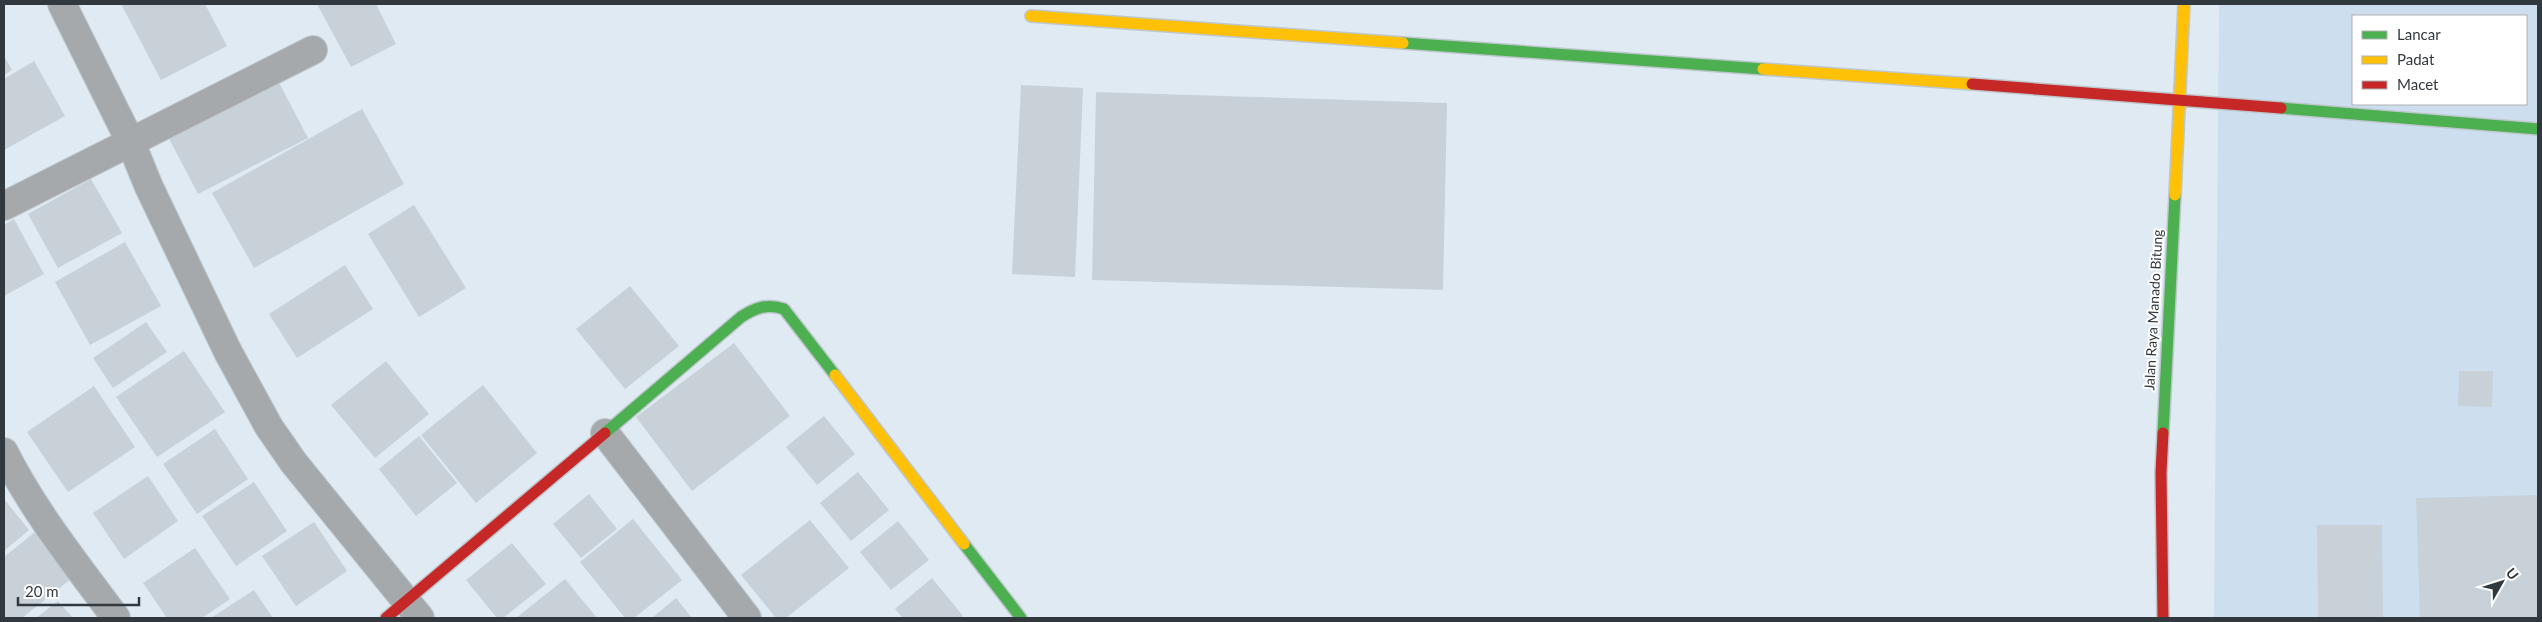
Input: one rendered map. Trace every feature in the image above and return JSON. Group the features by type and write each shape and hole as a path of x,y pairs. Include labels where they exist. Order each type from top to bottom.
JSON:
{"main road":[{"name":"Jalan Raya Manado Bitung","path":"2163,618 2161,473 2184,4"},
{"path":"1031,16 2178,99 2538,129"},
{"path":"404,613 605,433 741,318 757,308 767,305 784,309 1022,618"}],"street":[{"path":"62,4 131,143 149,187 228,352 269,427 404,613"},
{"path":"4,206 313,50"},
{"path":"605,433 747,618"},
{"path":"4,452 15,475 41,514 116,618"}],"shaded area":[{"path":"2219,4 2538,4 2538,618 2214,618"}],"building":[{"path":"121,4 205,4 227,46 161,80"},
{"path":"317,4 376,4 396,44 351,67"},
{"path":"4,56 12,70 4,75"},
{"path":"34,61 65,116 4,150 4,79"},
{"path":"275,75 308,138 198,194 165,131"},
{"path":"1021,85 1083,88 1075,277 1012,274"},
{"path":"1096,92 1447,103 1443,290 1092,280"},
{"path":"362,109 404,184 254,268 212,193"},
{"path":"91,179 122,233 58,268 28,214"},
{"path":"414,205 466,288 419,317 368,234"},
{"path":"14,219 44,274 4,296 4,225"},
{"path":"125,242 161,306 90,345 55,282"},
{"path":"345,265 373,309 297,358 269,314"},
{"path":"630,286 679,346 625,389 576,329"},
{"path":"146,322 167,352 113,388 93,358"},
{"path":"734,343 790,416 692,491 636,417"},
{"path":"184,351 225,412 157,457 116,397"},
{"path":"386,361 429,414 375,458 331,405"},
{"path":"2459,371 2493,371 2492,407 2458,406"},
{"path":"483,385 537,453 476,503 421,435"},
{"path":"94,386 135,447 68,492 27,432"},
{"path":"824,416 855,454 817,485 786,447"},
{"path":"215,429 248,479 197,514 163,464"},
{"path":"419,436 457,483 416,516 379,469"},
{"path":"858,472 889,510 851,541 820,503"},
{"path":"148,476 178,521 124,559 93,513"},
{"path":"254,482 287,531 236,566 202,516"},
{"path":"589,494 617,529 581,558 553,524"},
{"path":"2538,495 2538,618 2420,618 2416,498"},
{"path":"4,499 29,530 4,551"},
{"path":"633,519 682,580 634,618 625,618 580,562"},
{"path":"810,520 849,568 786,618 776,618 741,575"},
{"path":"898,521 929,560 891,590 860,552"},
{"path":"314,522 347,571 296,606 262,556"},
{"path":"2317,525 2382,525 2383,618 2318,618"},
{"path":"35,532 72,578 22,618 4,618 4,557"},
{"path":"512,543 546,584 503,618 497,618 466,580"},
{"path":"195,548 230,599 202,618 167,618 143,583"},
{"path":"932,578 963,616 960,618 903,618 895,609"},
{"path":"565,579 597,618 516,618"},
{"path":"254,590 273,618 211,618"},
{"path":"676,598 692,618 652,618"},
{"path":"58,601 73,618 36,618"}],"traffic: fast":[{"path":"1403,43 1763,69"},
{"path":"2281,108 2538,129"},
{"path":"2163,433 2175,195"},
{"path":"605,433 741,317 761,307 772,306 784,309 835,375"},
{"path":"964,544 1021,618"}],"traffic: slow":[{"path":"2175,195 2184,4"},
{"path":"1031,16 1403,43"},
{"path":"1763,69 1972,84"},
{"path":"835,375 964,544"}],"traffic: jam":[{"path":"1972,84 2281,108"},
{"path":"386,618 605,433"},
{"path":"2163,433 2161,473 2163,618"}]}
